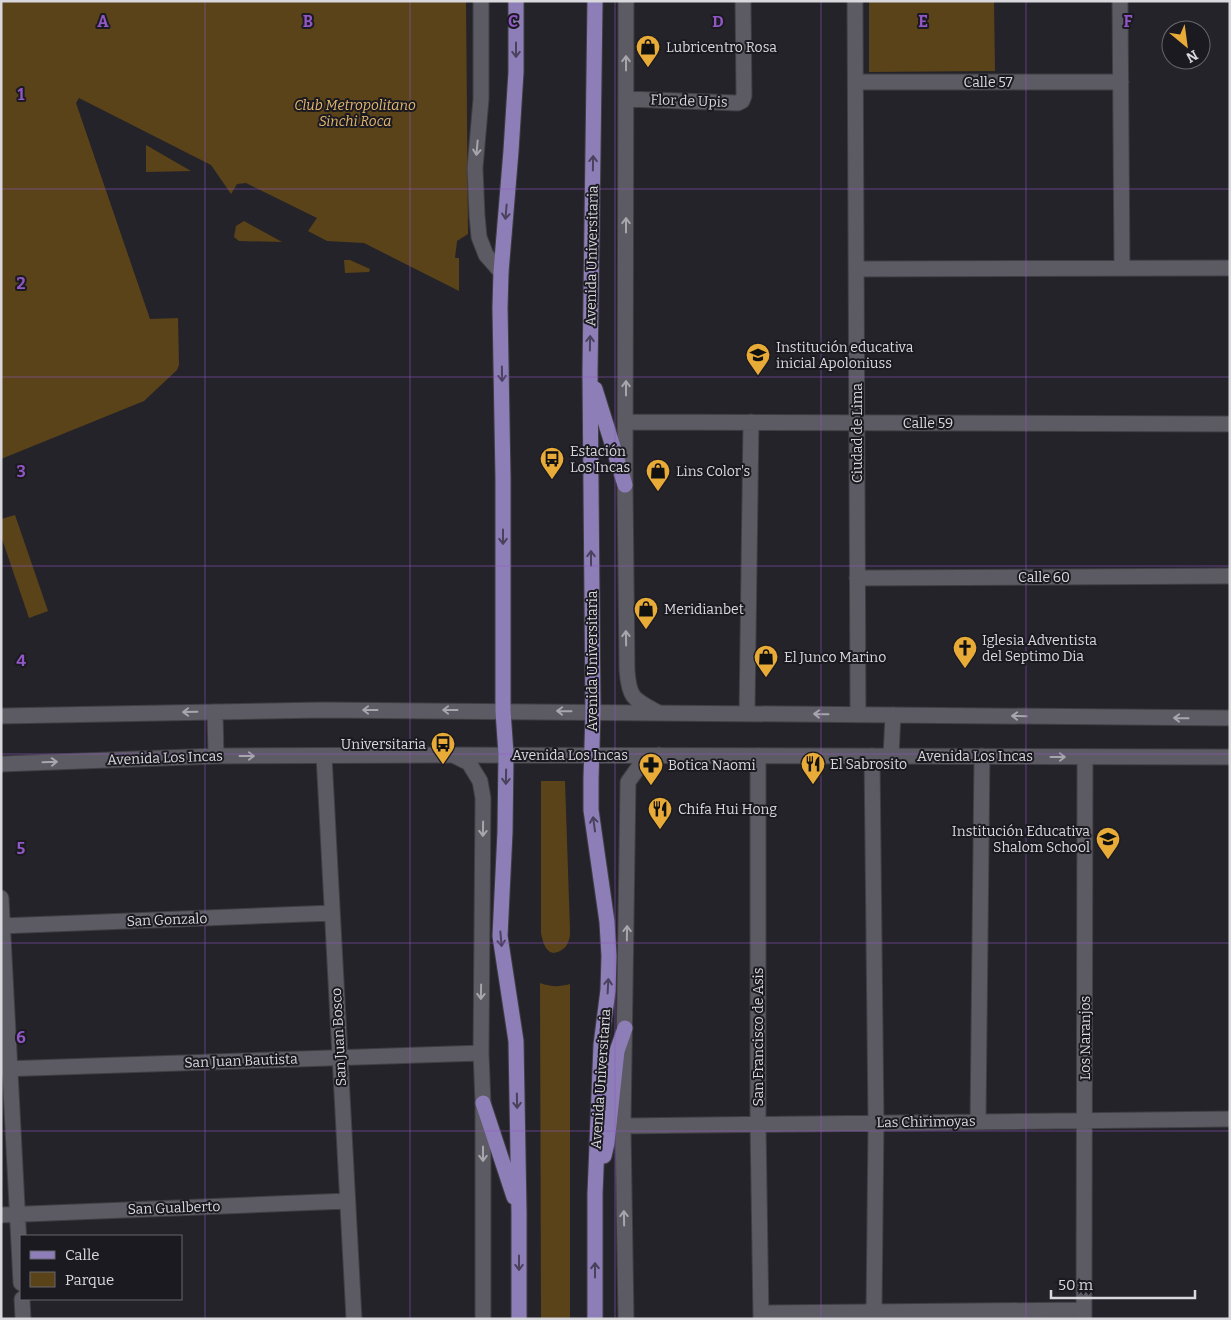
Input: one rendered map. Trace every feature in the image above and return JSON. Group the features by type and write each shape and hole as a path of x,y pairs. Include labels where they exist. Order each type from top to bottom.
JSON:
{"main road":[{"path":"516,1 516,72 500,308 503,478 503,711 506,754 505,832 500,936 516,1041 519,1319"},
{"name":"Avenida Universitaria","path":"595,1 590,373 593,712 591,810 604,897 609,956 608,990 601,1045 594,1194 595,1319"},
{"path":"590,373 625,485"},
{"path":"594,1194 607,1143 617,1051 625,1028"},
{"path":"483,1104 519,1212"}],"street":[{"path":"481,1 481,99 475,168 477,215 479,237 486,255 501,272"},
{"path":"626,1 626,670 628,686 632,695 640,703 657,712"},
{"name":"Flor de Upis","path":"626,99 738,103 742,101 744,96 743,1"},
{"name":"Ciudad de Lima","path":"855,1 858,714"},
{"path":"1120,1 1122,268"},
{"name":"Calle 57","path":"856,82 1121,82"},
{"path":"856,269 1230,268"},
{"name":"Calle 59","path":"626,422 1230,424"},
{"path":"747,713 751,422"},
{"name":"Calle 60","path":"857,578 1230,576"},
{"path":"1,716 323,710 1230,718"},
{"path":"215,712 216,756"},
{"path":"891,756 893,715"},
{"path":"453,754 468,762 480,781 482,793 480,1053 483,1104 483,1319"},
{"name":"Avenida Los Incas","path":"1,764 216,756 453,754 1230,757"},
{"name":"Avenida Universitaria","path":"626,1319 623,1126 628,782 643,761 659,755"},
{"name":"San Juan Bosco","path":"324,756 354,1319"},
{"name":"San Francisco de Asis","path":"758,756 758,1124 761,1316"},
{"path":"872,756 876,1123 874,1312"},
{"path":"978,1122 982,756"},
{"name":"Los Naranjos","path":"1084,1314 1085,757"},
{"path":"1,898 6,1069 20,1260"},
{"name":"San Gonzalo","path":"2,926 332,913"},
{"name":"San Juan Bautista","path":"6,1069 480,1053"},
{"name":"Las Chirimoyas","path":"623,1126 1230,1118"},
{"name":"San Gualberto","path":"1,1215 348,1201"},
{"path":"22,1300 23,1319"},
{"path":"761,1316 874,1312 1084,1314"}],"green space":[{"name":"Club Metropolitano Sinchi Roca","path":"1,1 466,1 468,234 457,241 455,258 459,258 459,291 364,243 327,241 308,231 317,218 246,183 237,184 231,194 211,165 79,98 76,103 150,319 178,318 179,365 177,370 144,401 1,459"},
{"path":"869,1 994,1 995,71 869,72"},
{"path":"146,145 191,171 146,172"},
{"path":"244,221 282,242 239,241 234,237 236,226"},
{"path":"344,260 350,260 370,269 369,272 345,273"},
{"path":"15,515 48,611 29,618 1,536 1,519"},
{"path":"541,781 565,781 570,935 566,946 556,953 552,953 546,948 541,933"},
{"path":"540,983 555,986 570,984 570,1319 541,1319"}],"place":[{"name":"Lubricentro Rosa","path":"648,68"},
{"name":"Institución educativa inicial Apoloniuss","path":"758,376"},
{"name":"Estación Los Incas","path":"552,480"},
{"name":"Lins Color's","path":"658,492"},
{"name":"Meridianbet","path":"646,630"},
{"name":"Iglesia Adventista del Septimo Dia","path":"965,669"},
{"name":"El Junco Marino","path":"766,678"},
{"name":"Universitaria","path":"443,765"},
{"name":"El Sabrosito","path":"813,785"},
{"name":"Botica Naomi","path":"651,786"},
{"name":"Chifa Hui Hong","path":"660,830"},
{"name":"Institución Educativa Shalom School","path":"1108,860"}]}
